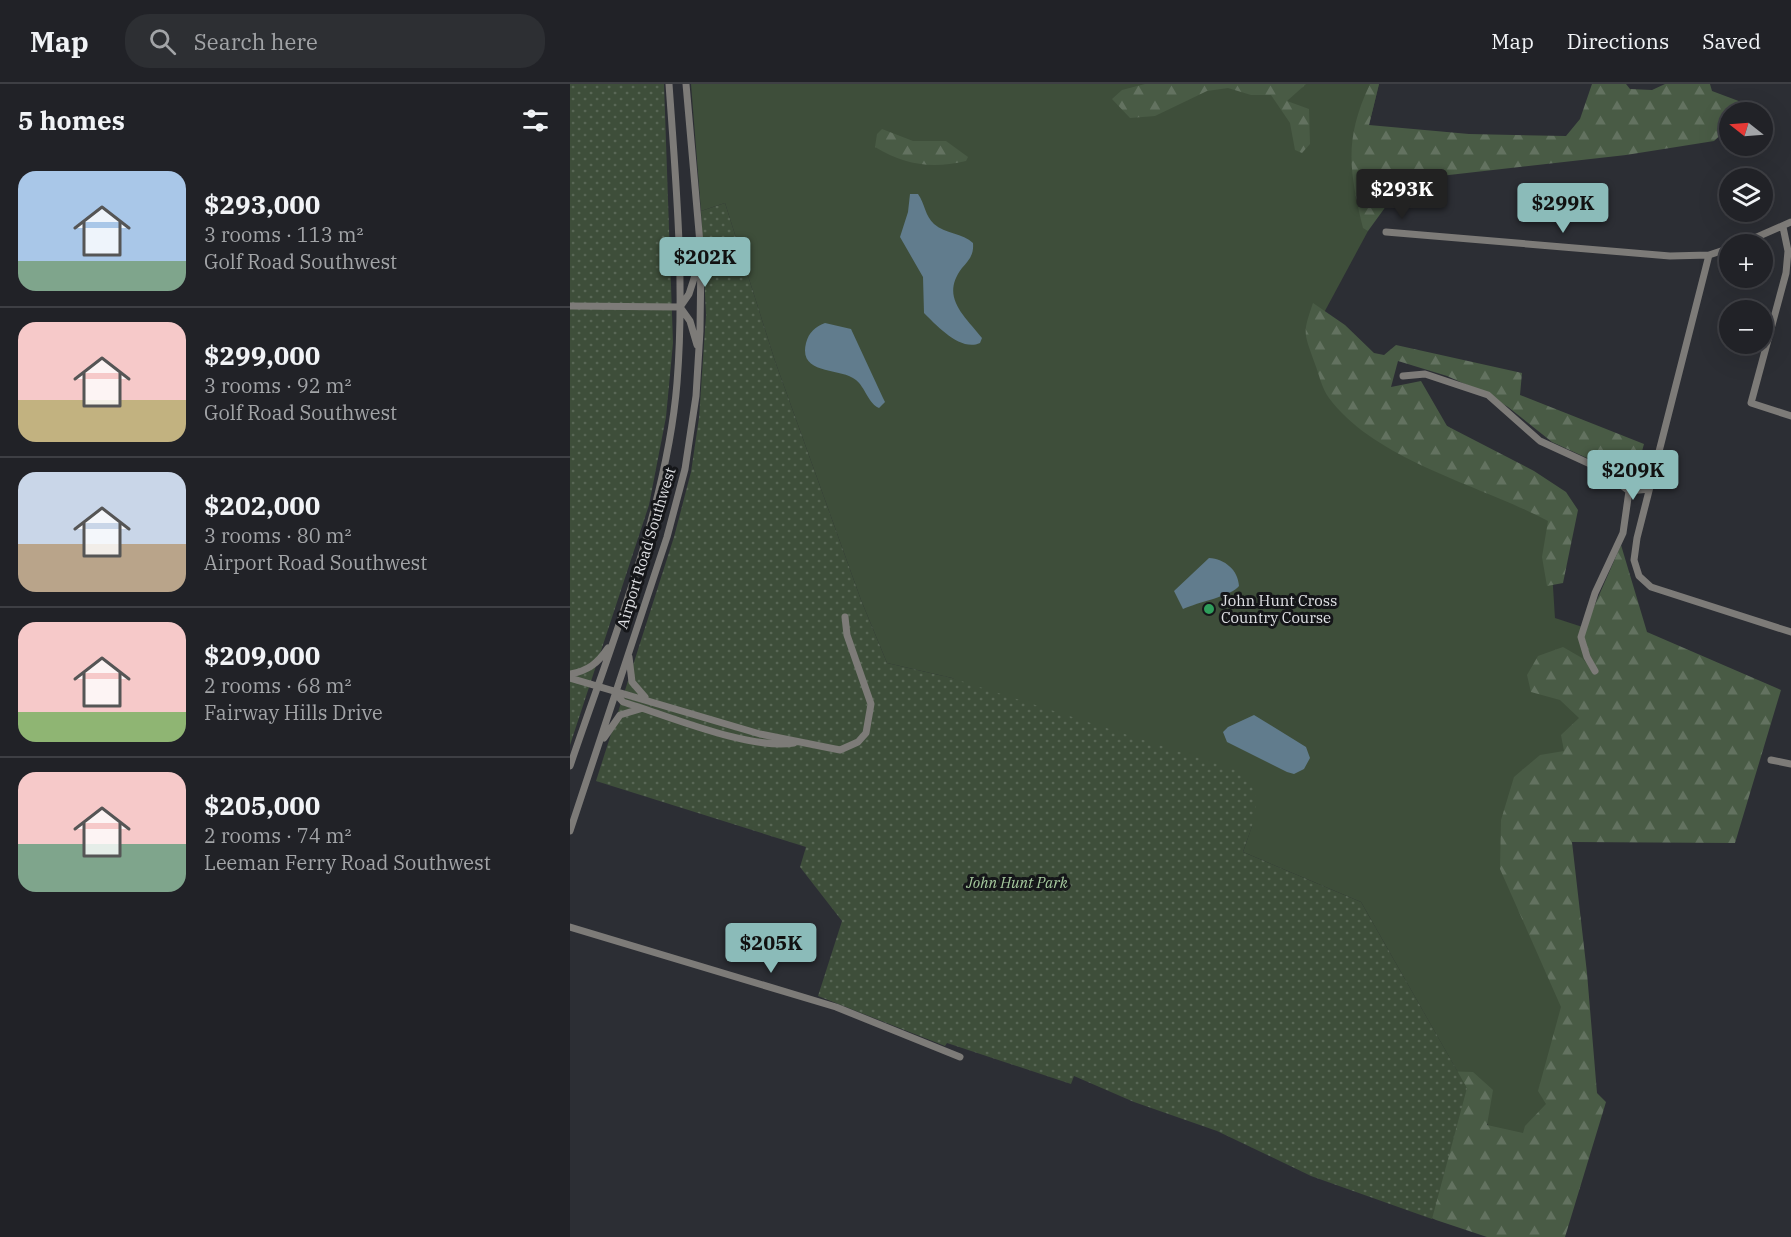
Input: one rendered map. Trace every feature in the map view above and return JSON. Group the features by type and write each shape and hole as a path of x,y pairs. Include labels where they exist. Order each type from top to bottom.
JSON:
{"street":[{"name":"Airport Road Southwest","path":"570,766 645,539 664,463 677,384 680,307 679,242 669,84"},
{"name":"Airport Road Southwest","path":"570,831 667,537 685,469 699,354 701,255 686,84"},
{"path":"1766,234 1791,222"},
{"path":"1783,227 1788,251 1786,273 1751,403 1791,416"},
{"path":"1386,232 1670,256 1709,255 1719,252"},
{"path":"680,307 689,294 701,255"},
{"path":"1709,255 1649,489 1634,560 1639,576 1651,587 1791,632"},
{"path":"570,306 680,307"},
{"path":"680,307 690,321 699,354"},
{"path":"1403,376 1425,374 1488,395 1540,441 1599,468 1622,483 1629,491 1628,515 1623,533 1595,593 1581,637 1587,657 1595,671"},
{"path":"1622,483 1635,476 1652,477"},
{"path":"1629,491 1649,489"},
{"path":"570,676 615,693 626,693 735,727 840,750 858,742 866,733 871,704 847,635 845,617"},
{"path":"570,676 596,664 612,640"},
{"path":"630,645 629,672 632,682 650,700"},
{"path":"615,693 623,702 740,738 778,746 797,742"},
{"path":"598,747 620,715 637,709 647,709"},
{"path":"1771,760 1791,764"},
{"path":"570,927 836,1006 960,1057"}],"green space":[{"path":"570,84 664,84 673,343 666,417 649,505 570,745"},
{"name":"John Hunt Cross Country Course","path":"691,84 1379,84 1368,129 1368,231 1312,335 1547,493 1555,618 1604,634 1586,740 1528,810 1597,1094 1523,1136 1489,1127 1361,902 1243,852 1252,826 952,678 887,663 861,600 775,361 725,203 701,211"},
{"path":"1145,84 1306,84 1287,101 1309,109 1310,144 1302,153 1295,150 1290,123 1271,95 1251,95 1228,88 1207,91 1155,116 1130,118 1112,99 1122,90"},
{"path":"1370,84 1379,84 1369,125 1469,134 1566,136 1580,119 1592,84 1626,84 1630,89 1652,90 1665,84 1710,84 1712,91 1741,102 1719,102 1719,136 1714,141 1626,155 1405,180 1368,231 1363,228 1352,171 1353,138"},
{"path":"882,129 913,141 946,141 968,157 966,161 941,165 919,164 897,158 875,147 877,134"},
{"name":"John Hunt Park","path":"725,203 775,361 861,600 887,663 952,678 1236,770 1246,779 1253,788 1256,808 1243,852 1361,902 1467,1088 1432,1219 1311,1176 1217,1131 1134,1102 1074,1076 1071,1084 947,1043 945,1046 818,996 842,921 800,867 806,847 596,781 674,537 691,472 699,418 706,315 701,211"},
{"path":"1313,303 1345,325 1374,353 1384,355 1396,345 1522,373 1520,395 1644,444 1638,466 1614,469 1552,442 1508,407 1485,393 1447,376 1398,361 1391,387 1421,381 1447,426 1534,471 1566,492 1578,510 1563,583 1547,586 1542,557 1548,521 1401,455 1374,439 1349,420 1329,398 1307,339 1307,322"},
{"path":"1621,545 1647,632 1781,690 1735,843 1572,842 1587,973 1597,1093 1606,1102 1565,1237 1487,1237 1436,1220 1352,1183 1406,1070 1473,1072 1493,1090 1487,1125 1523,1133 1525,1126 1546,1104 1538,1091 1561,1007 1500,869 1501,820 1514,777 1540,755 1564,751 1561,735 1579,718 1560,700 1531,692 1527,675 1538,656 1563,647 1582,658 1587,664 1579,641"}],"water":[{"path":"910,194 918,194 934,224 973,243 973,251 956,278 953,288 957,305 982,338 980,343 973,345 957,341 942,331 924,313 923,277 900,237 908,212"},
{"path":"825,323 851,329 885,402 879,408 875,406 856,380 814,366 808,361 805,354 807,339 813,330"},
{"path":"1209,558 1230,566 1239,586 1222,596 1183,609 1174,591"},
{"path":"1254,715 1306,747 1310,758 1304,769 1294,774 1287,772 1227,742 1223,732 1228,727"}],"place":[{"name":"John Hunt Cross Country Course","path":"1209,609"}]}
